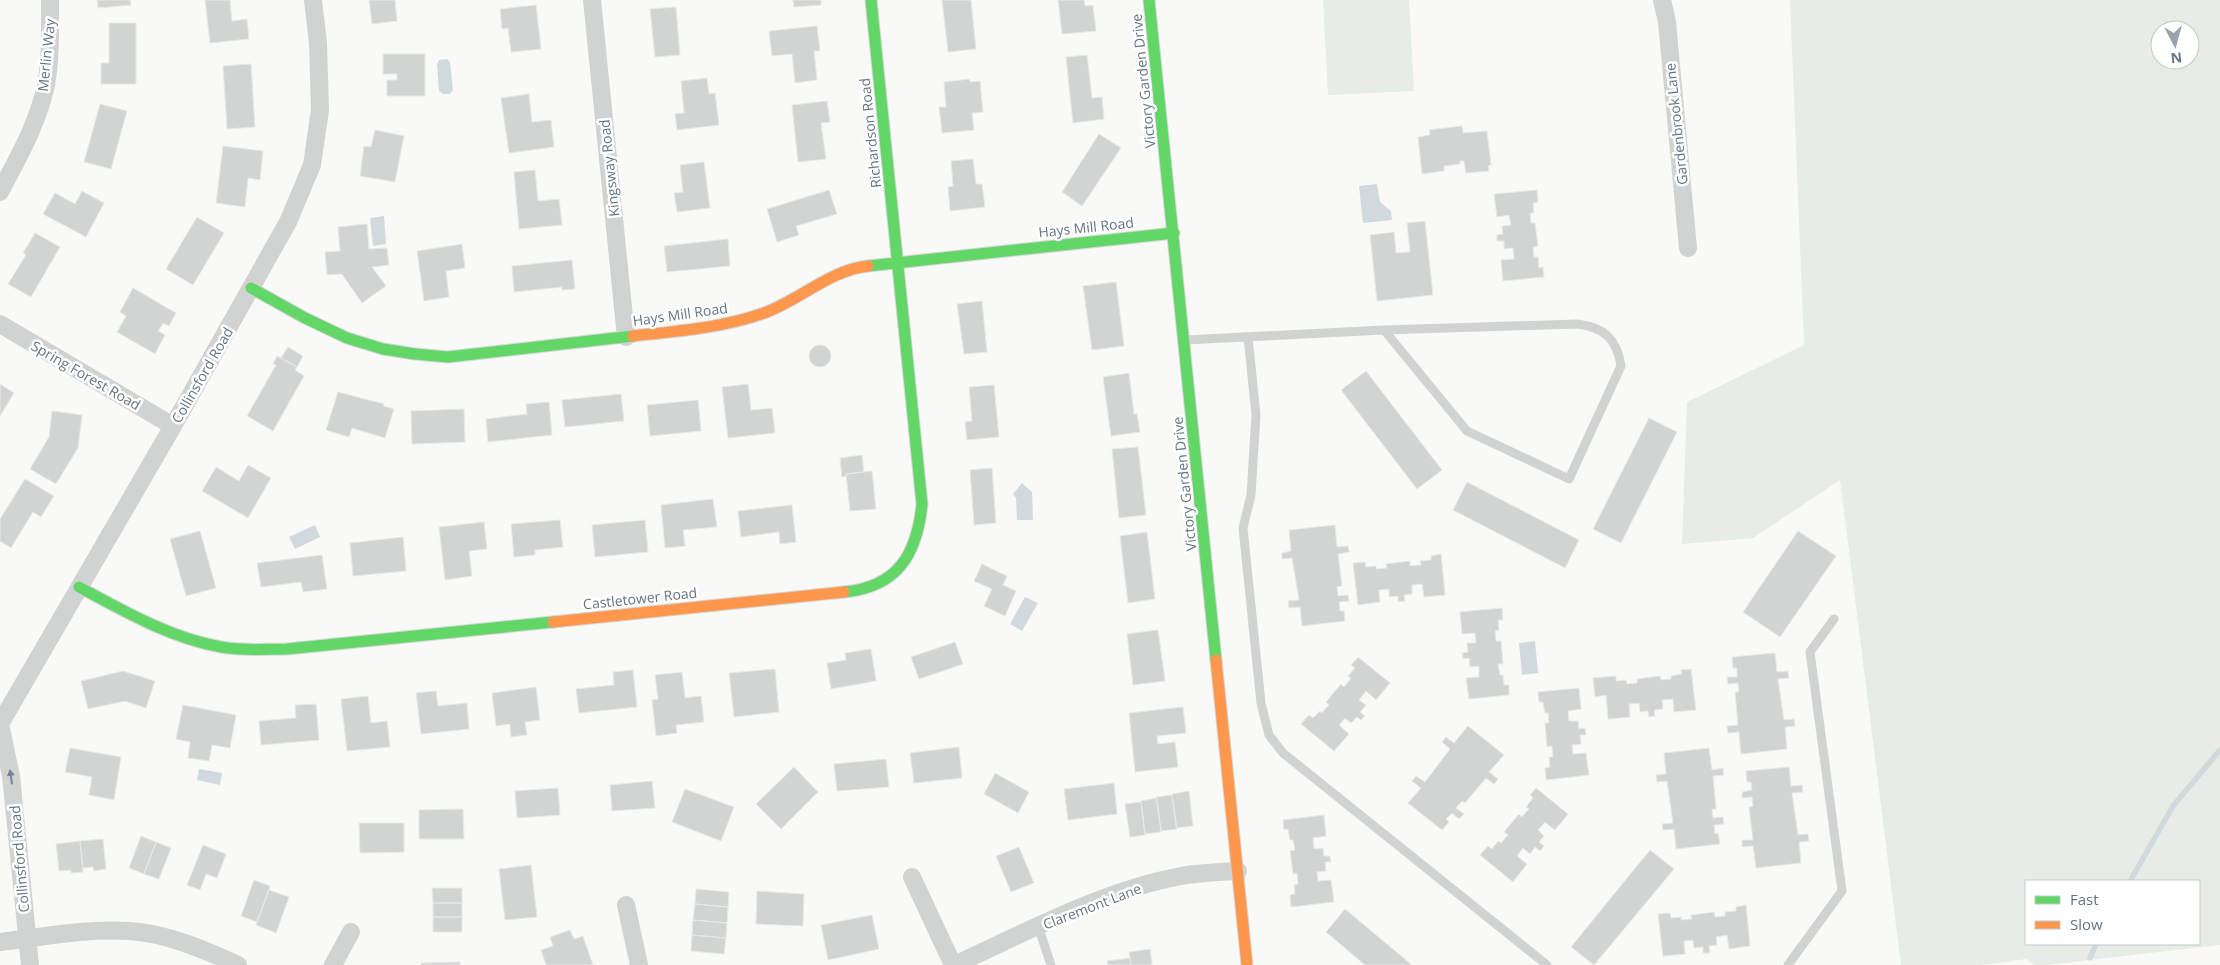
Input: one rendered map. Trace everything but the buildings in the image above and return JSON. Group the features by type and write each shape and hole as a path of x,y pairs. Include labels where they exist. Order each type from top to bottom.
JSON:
{"street":[{"name":"Merlin Way","path":"0,192 30,133 46,85 50,40 50,0"},
{"name":"Collinsford Road","path":"30,965 11,776 0,724 173,426 288,222 312,165 320,110 318,43 313,0"},
{"name":"Kingsway Road","path":"592,0 626,336"},
{"name":"Richardson Road","path":"871,0 898,262"},
{"name":"Victory Garden Drive","path":"1149,0 1247,965"},
{"name":"Gardenbrook Lane","path":"1662,0 1667,22 1688,248"},
{"name":"Hays Mill Road","path":"251,288 335,333 370,345 415,355 448,356 716,327 766,312 851,268 1174,233"},
{"name":"Castletower Road","path":"79,587 160,630 200,643 244,650 287,649 856,591 887,579 907,560 919,534 922,504 898,262"},
{"name":"Spring Forest Road","path":"0,324 173,426"},
{"name":"Claremont Lane","path":"954,965 1038,926 1120,893 1181,876 1238,870"},
{"path":"912,877 954,965"},
{"path":"626,905 639,965"},
{"path":"0,942 92,931 130,931 158,936 214,960 238,965"},
{"path":"333,965 351,932"}],"lane":[{"path":"1184,340 1384,330 1577,324 1594,326 1611,339 1619,353 1621,366 1569,480 1467,431 1384,330"},
{"path":"1248,337 1256,415 1250,494 1243,528 1262,703 1269,735 1283,753 1547,965"},
{"path":"1788,965 1842,891 1810,652 1834,619"},
{"path":"1038,926 1051,965"}],"shaded area":[{"path":"1323,0 1409,0 1414,91 1328,95"},
{"path":"1790,0 2220,0 2220,945 2046,965 2035,965 2027,959 1980,965 1901,965 1840,480 1753,538 1682,544 1687,402 1804,345"},
{"path":"447,59 450,62 453,90 450,94 443,94 439,91 437,64 439,60"},
{"path":"1377,184 1380,202 1391,211 1392,220 1363,223 1359,186"},
{"path":"384,216 386,244 373,246 370,218"},
{"path":"1022,483 1032,492 1033,520 1017,520 1016,498 1013,494"},
{"path":"315,525 320,537 295,549 289,537"},
{"path":"1025,597 1038,603 1022,631 1010,624"},
{"path":"1535,641 1538,673 1522,675 1519,643"},
{"path":"199,769 222,773 220,785 197,780"}],"waterway":[{"path":"2131,880 2173,806 2220,750"},
{"path":"2090,958 2096,945"}],"traffic: fast":[{"path":"844,592 863,589 878,583 891,575 901,565 915,538 922,504 871,0"},
{"path":"1149,0 1216,660"},
{"path":"868,266 1174,233"},
{"path":"251,288 305,318 347,338 383,349 415,354 448,357 633,336"},
{"path":"79,587 148,623 202,643 238,649 287,649 553,622"}],"traffic: slow":[{"path":"633,336 700,328 748,318 790,301 841,273 868,266"},
{"path":"553,622 844,592"},
{"path":"1216,660 1247,965"}]}
